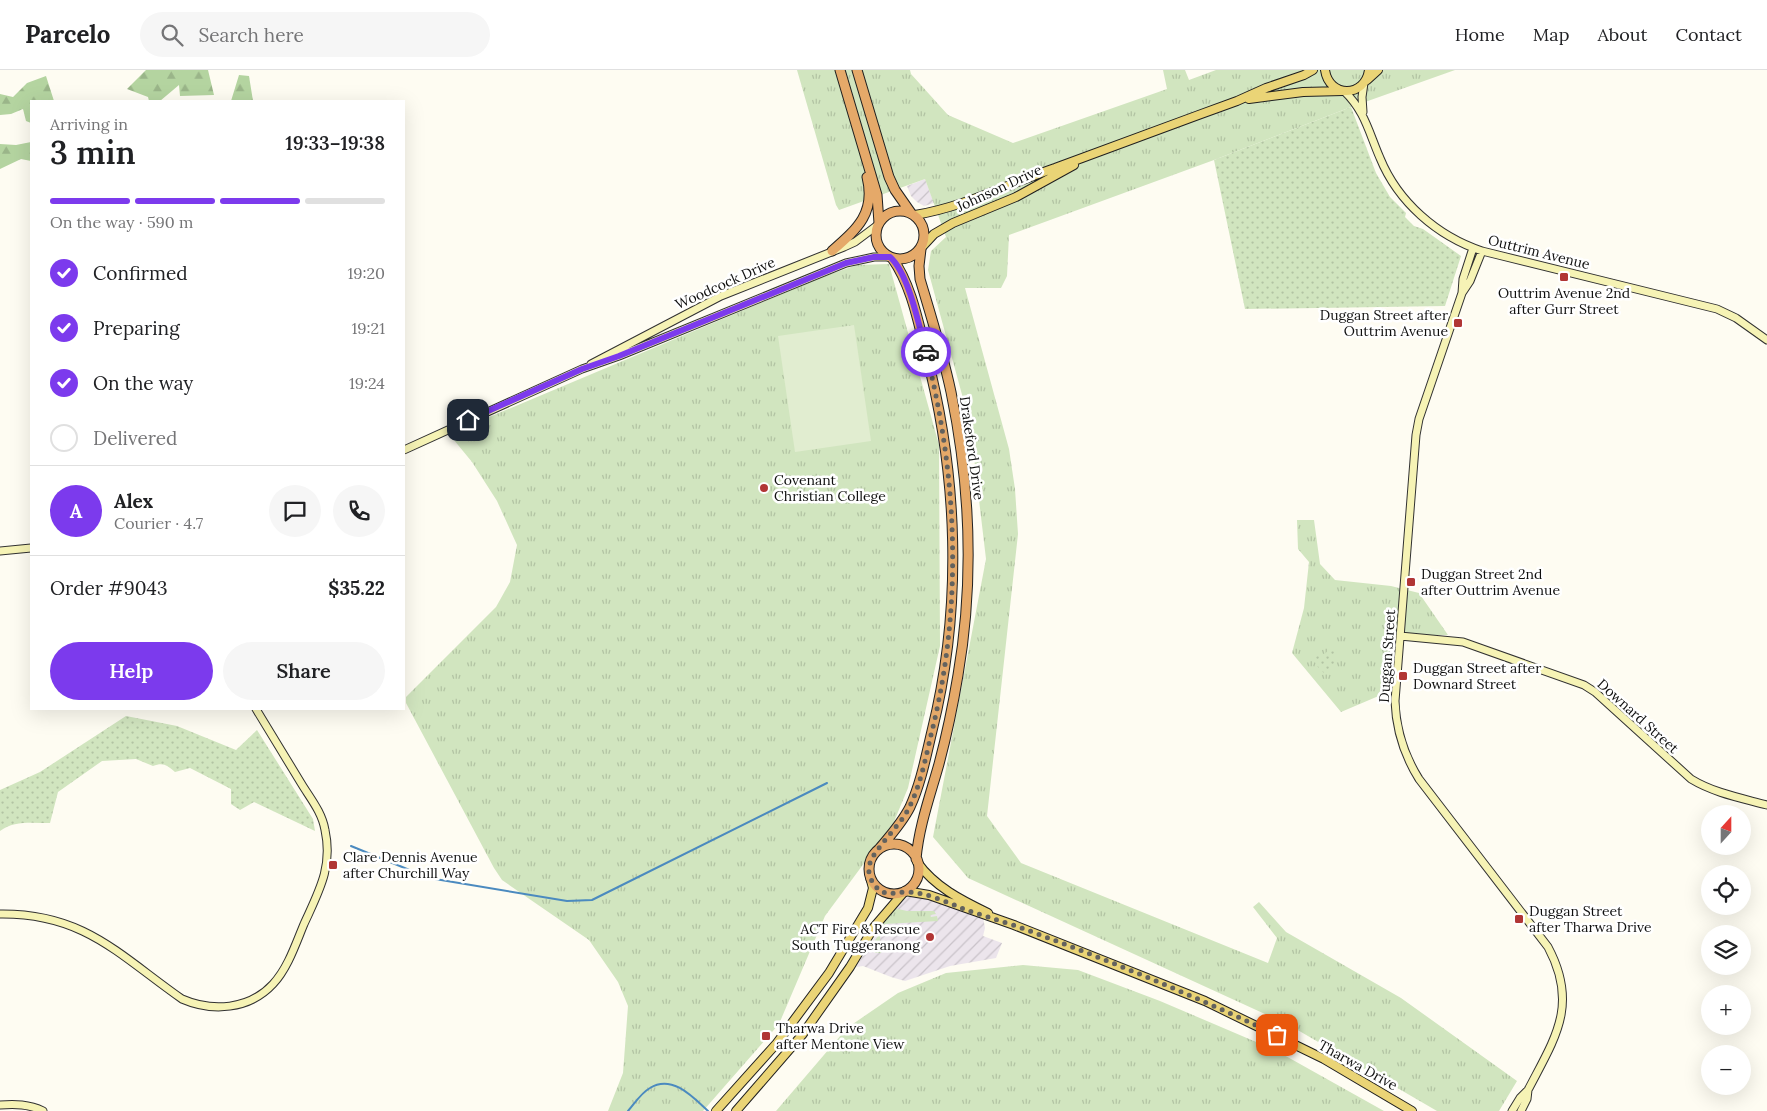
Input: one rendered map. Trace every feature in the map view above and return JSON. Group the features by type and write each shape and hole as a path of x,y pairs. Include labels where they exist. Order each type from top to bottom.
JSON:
{"highway":[{"path":"840,70 877,195 879,223 877,243 891,257 904,259 911,257 921,248 925,232 923,225 895,190 889,177 857,70"},
{"path":"832,251 854,232 866,214 869,194 864,169 868,160"},
{"path":"879,223 891,212 899,210 913,214"},
{"name":"Drakeford Drive","path":"917,861 922,821 940,762 958,680 964,629 968,563 966,498 958,434 951,392 920,279 921,248"},
{"name":"Drakeford Drive","path":"879,849 896,829 910,806 926,757 944,675 951,610 953,566 952,501 945,442 932,376 908,289 903,275 891,257"},
{"path":"893,844 900,845 912,853 917,861 917,879 905,892 888,894 874,885 870,877 870,862 879,849 893,844"}],"main road":[{"name":"Johnson Drive","path":"913,214 938,211 960,204 1237,101 1313,70"},
{"path":"1325,70 1326,77 1332,85 1344,91 1353,90 1378,70"},
{"path":"1364,82 1369,70"},
{"name":"Johnson Drive","path":"1237,101 1303,92 1344,91"},
{"name":"Johnson Drive","path":"921,248 934,234 953,223 1016,197 1092,155"},
{"name":"Tharwa Drive","path":"917,861 924,871 956,897 1014,925"},
{"path":"718,1109 777,1043 829,973 868,908 873,888 870,877"},
{"path":"736,1111 802,1035 850,967 874,926 905,892"},
{"name":"Tharwa Drive","path":"905,892 929,895 1014,925 1205,1002 1324,1059 1412,1111"}],"street":[{"name":"Outtrim Avenue","path":"1363,114 1362,97 1364,82"},
{"name":"Outtrim Avenue","path":"1344,91 1353,99 1363,114 1380,160 1403,198 1435,228 1453,239 1482,251 1716,309 1736,318 1767,340"},
{"name":"Woodcock Drive","path":"582,369 599,358 721,296 855,242 879,223"},
{"name":"Duggan Street","path":"1473,248 1464,278 1462,293 1419,419 1415,443 1395,701 1400,739 1408,761 1431,795 1548,947 1562,980 1563,998 1559,1028 1528,1090 1521,1111"},
{"name":"Duggan Street","path":"1462,293 1470,281 1482,251"},
{"name":"Woodcock Drive","path":"405,449 582,369 619,356 846,263 874,257 891,257"},
{"path":"0,551 30,548"},
{"name":"Downard Street","path":"1400,636 1463,642 1584,685 1595,692 1691,779 1704,787 1767,805"},
{"path":"0,914 24,914 47,918 90,934 118,951 182,999 193,1004 214,1008 227,1007 239,1004 262,993 273,984 286,964 322,886 327,865 327,842 320,814 257,710"},
{"name":"Duggan Street","path":"1512,1111 1520,1098 1528,1090"},
{"path":"0,1105 27,1105 43,1111"}],"shaded area":[{"path":"925,179 934,203 924,206 911,196 907,186"},
{"name":"ACT Fire & Rescue South Tuggeranong","path":"915,895 923,896 983,917 985,928 983,936 1002,943 996,958 950,966 905,981 863,966 856,967 888,916 904,898"}],"green space":[{"path":"146,70 208,70 214,95 180,96 179,85 161,100 149,100 148,97 127,89"},
{"path":"797,70 910,70 911,74 948,115 1013,143 1167,89 1163,70 1185,70 1189,80 1216,70 1455,70 1009,235 1007,276 1001,288 965,288 1009,449 1015,489 1018,534 987,816 1021,863 1268,963 1277,938 1253,907 1259,902 1286,932 1401,998 1517,1081 1499,1111 1437,1111 1289,1025 968,878 933,837 986,559 970,424 928,270 931,251 946,237 925,179 839,210"},
{"path":"239,75 249,76 253,100 231,100"},
{"path":"46,76 54,100 30,100 30,123 26,121 23,109 11,114 0,115 0,94 13,97 27,83"},
{"path":"1351,107 1376,173 1390,197 1406,213 1405,217 1414,226 1423,229 1461,256 1445,306 1245,309 1214,160"},
{"path":"30,142 30,161 21,159 0,169 0,144 16,145"},
{"path":"889,264 939,445 940,646 908,788 893,824 825,916 779,1024 703,1111 608,1111 623,1073 628,1006 618,982 589,940 502,880 406,703 406,697 496,607 510,582 517,545 497,501 472,462 449,434 822,277 857,265"},
{"path":"854,325 871,441 795,452 778,336"},
{"path":"1297,520 1314,520 1320,564 1335,580 1391,586 1419,593 1448,635 1391,635 1388,692 1341,712 1292,653 1304,608 1309,562 1298,549"},
{"path":"1333,647 1336,659 1334,663 1336,665 1326,675 1317,666 1314,659 1318,655 1324,655"},
{"path":"126,716 177,726 236,750 257,730 313,819 315,831 254,802 240,810 231,804 231,789 190,768 175,772 165,765 153,766 136,759 102,761 58,792 50,823 17,824 5,827 0,831 0,790 40,772"},
{"path":"894,908 907,911 934,911 936,914 930,915 931,917 937,916 938,921 885,924 880,937 881,953 875,953 872,945 881,931 882,923"},
{"path":"1023,965 1078,970 1160,1001 1275,1050 1384,1111 776,1111 847,1028 898,993 946,973"}],"waterway":[{"path":"351,846 429,878 567,901 592,900 827,783"},
{"path":"628,1111 641,1095 658,1084 674,1085 682,1089 708,1111"}],"way so far":[{"path":"926,352 941,417 952,501 953,566 948,642 944,675 926,757 910,806 896,829 873,855 870,862 870,877 874,885 888,894 905,891 929,895 1014,925 1205,1002 1277,1035"}],"place":[{"name":"Outtrim Avenue 2nd after Gurr Street","path":"1564,277"},
{"name":"Duggan Street after Outtrim Avenue","path":"1458,323"},
{"name":"Covenant Christian College","path":"764,488"},
{"name":"Duggan Street 2nd after Outtrim Avenue","path":"1411,582"},
{"name":"Duggan Street after Downard Street","path":"1403,676"},
{"name":"Clare Dennis Avenue after Churchill Way","path":"333,865"},
{"name":"Duggan Street after Tharwa Drive","path":"1519,919"},
{"name":"ACT Fire & Rescue South Tuggeranong","path":"930,937"},
{"name":"Tharwa Drive after Mentone View","path":"766,1036"}],"route":[{"path":"468,420 582,369 600,364 846,263 874,257 892,258 903,275 926,352"}]}
